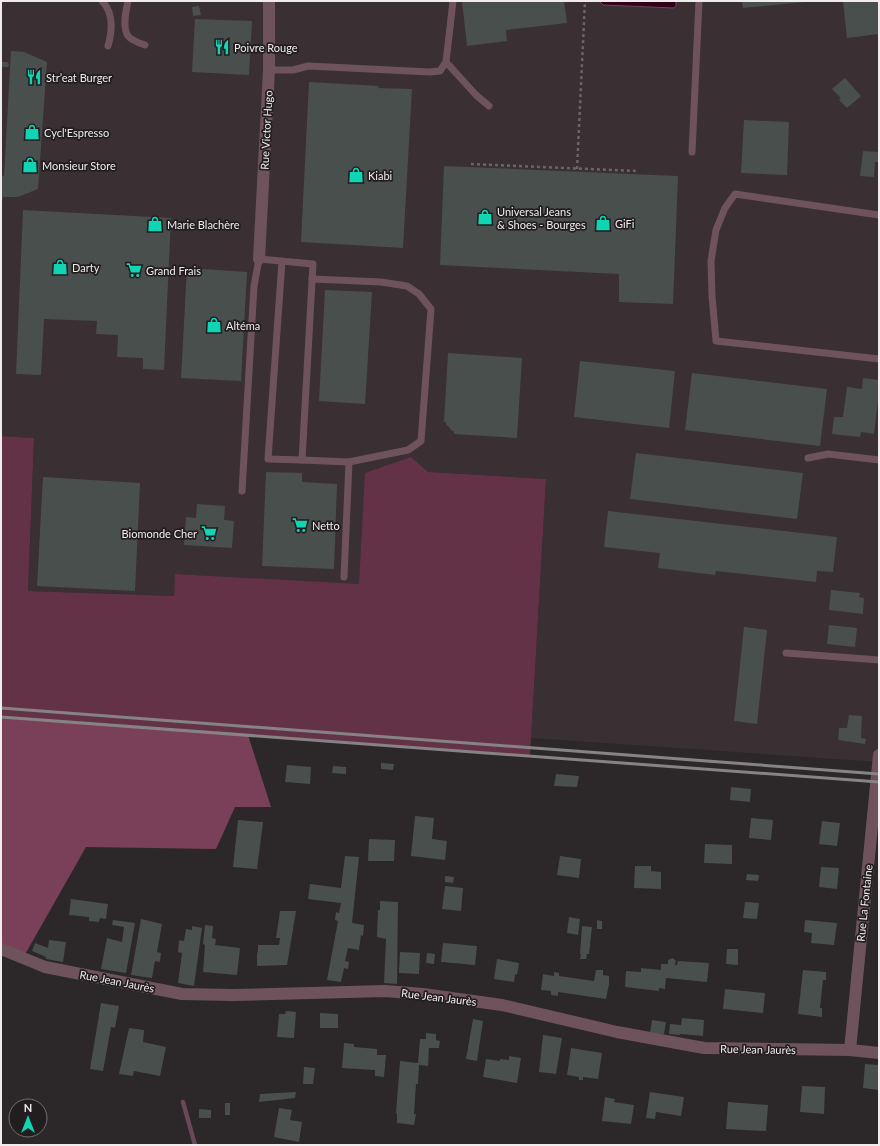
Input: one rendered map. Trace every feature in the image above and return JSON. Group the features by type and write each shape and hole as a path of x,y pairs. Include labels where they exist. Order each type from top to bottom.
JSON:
{"street":[{"name":"Rue Victor Hugo","path":"259,259 269,70 269,1"},
{"name":"Rue La Fontaine","path":"850,1050 879,755"},
{"name":"Rue Jean Jaurès","path":"1,949 45,967 182,994 233,995 385,991 423,994 502,1005 617,1032 704,1048 850,1050 879,1053"}],"lane":[{"path":"102,1 110,12 112,30 108,46"},
{"path":"128,1 125,29 128,36 145,45"},
{"path":"269,70 293,70 308,66 430,72 440,71 446,62 453,1"},
{"path":"692,152 699,1"},
{"path":"446,62 476,95 489,106"},
{"path":"879,215 735,194 725,208 716,230 711,261 716,341 879,359"},
{"path":"242,491 254,286 259,259 312,264 302,460"},
{"path":"282,261 268,459 349,462 408,450 421,441 431,309 419,294 408,286 381,282 312,278"},
{"path":"808,458 828,454 879,460"},
{"path":"344,576 349,462"},
{"path":"786,653 879,660"}],"path":[{"path":"577,169 585,1"},
{"path":"471,164 638,171"}],"shaded area":[{"path":"1,1 879,1 879,762 531,738 546,479 428,472 411,457 360,570 359,585 176,574 174,596 28,591 34,438 1,436"},
{"path":"599,1 676,1 676,6 674,8 603,5"},
{"path":"1,436 34,438 28,591 174,596 175,574 359,584 365,473 411,457 428,472 546,479 530,756 1,717"},
{"path":"1,717 248,735 271,807 235,807 216,849 86,847 23,958 1,949"}],"building":[{"path":"462,1 564,1 567,23 506,30 507,41 467,46"},
{"path":"742,1 804,1 804,2 743,8"},
{"path":"843,1 879,1 879,34 847,38"},
{"path":"199,6 201,15 193,16 192,7"},
{"name":"Poivre Rouge","path":"195,19 252,21 249,75 192,72"},
{"path":"11,51 24,52 47,62 38,189 18,197 3,197 1,202 1,176 4,176"},
{"path":"1,62 7,62 9,64 8,67 1,67"},
{"path":"845,78 861,96 847,108 839,100 841,98 832,89"},
{"name":"Kiabi","path":"309,82 379,86 378,88 412,89 403,248 301,242"},
{"path":"744,120 789,122 787,175 741,173"},
{"path":"863,151 879,152 878,162 875,162 874,177 860,176"},
{"path":"444,166 678,176 673,304 619,302 619,274 440,265"},
{"path":"23,210 171,218 164,370 143,369 143,358 117,357 118,335 96,334 97,321 44,319 41,375 16,374"},
{"name":"Altéma","path":"187,268 247,272 241,381 181,378"},
{"path":"325,290 372,292 365,404 319,401"},
{"path":"448,353 522,358 517,438 454,434 454,431 452,431 446,422 444,422"},
{"path":"580,361 675,371 669,428 574,417"},
{"path":"692,373 827,389 820,446 685,430"},
{"path":"863,378 879,380 874,434 861,432 860,437 832,434 834,417 843,417 847,387 862,389"},
{"path":"636,453 803,473 797,519 630,499"},
{"name":"Netto","path":"266,472 302,473 302,482 337,484 334,569 262,566"},
{"path":"43,477 140,483 135,591 37,586"},
{"name":"Biomonde Cher","path":"197,504 225,506 224,520 234,521 232,548 184,545 186,517 196,518"},
{"path":"608,511 837,537 833,572 817,571 816,582 716,571 715,575 658,568 660,553 604,547"},
{"path":"831,590 860,593 859,597 864,598 863,614 829,610"},
{"path":"829,625 857,628 855,647 827,644"},
{"path":"744,627 767,630 757,724 734,721"},
{"path":"849,715 862,716 861,738 866,739 865,744 838,740 839,728 847,728"},
{"path":"381,763 394,764 393,770 381,769"},
{"path":"287,765 311,767 310,784 285,782"},
{"path":"333,766 346,767 346,774 332,773"},
{"path":"556,774 579,776 577,787 554,786"},
{"path":"731,787 751,789 750,802 730,800"},
{"path":"415,816 434,818 432,839 447,841 445,860 411,856"},
{"path":"751,818 773,820 771,840 749,838"},
{"path":"238,820 263,822 257,869 233,867"},
{"path":"822,821 840,823 837,846 819,844"},
{"path":"369,839 395,840 394,861 368,861"},
{"path":"705,844 732,845 732,864 704,863"},
{"path":"345,856 359,857 352,923 364,925 359,950 348,948 345,961 349,962 348,969 344,968 341,982 327,980 338,921 335,920 336,912 339,913 341,903 308,899 310,884 341,888"},
{"path":"560,856 581,859 579,878 557,875"},
{"path":"635,866 651,866 651,871 661,872 661,889 634,888"},
{"path":"821,867 839,868 837,889 819,887"},
{"path":"747,874 759,875 758,881 746,880"},
{"path":"445,876 454,877 453,883 445,882"},
{"path":"445,886 463,888 461,911 442,909"},
{"path":"71,899 108,904 106,919 100,918 99,922 89,921 89,917 69,915"},
{"path":"380,901 398,902 397,984 384,983 386,939 377,937 378,910 380,910"},
{"path":"745,902 759,903 757,919 743,918"},
{"path":"280,911 296,911 287,965 257,966 258,945 279,945 280,938 276,938"},
{"path":"569,917 580,919 578,935 567,933"},
{"path":"141,919 162,924 157,952 161,953 160,962 155,961 152,978 131,975"},
{"path":"113,920 135,923 126,973 101,969 107,938 122,942 124,927 112,925"},
{"path":"597,920 602,921 602,929 597,929"},
{"path":"805,920 837,923 834,945 811,943 812,933 804,932"},
{"path":"205,925 213,926 212,938 216,939 215,945 240,948 237,975 203,972"},
{"path":"192,926 202,928 194,986 178,983 182,953 178,952 179,940 184,941 186,929 192,930"},
{"path":"582,926 592,927 589,954 587,954 586,959 580,959"},
{"path":"49,940 66,942 63,962 46,959 46,957 32,951 35,943 48,948"},
{"path":"443,943 477,946 475,965 441,962"},
{"path":"727,949 738,949 738,965 726,964"},
{"path":"400,952 420,953 419,974 399,973"},
{"path":"427,953 435,954 434,964 426,963"},
{"path":"673,958 676,961 675,965 677,965 678,961 709,963 707,982 666,978 665,989 659,988 659,991 625,987 626,971 641,972 641,968 661,970 661,964 668,964 668,960"},
{"path":"497,959 519,963 514,982 494,979"},
{"path":"596,970 603,970 603,975 609,976 606,999 558,992 558,996 551,995 551,991 541,990 543,974 554,976 554,972 559,973 559,976 594,981"},
{"path":"803,970 826,972 826,980 823,980 820,1008 822,1008 822,1017 798,1014"},
{"path":"725,989 765,993 763,1013 723,1009"},
{"path":"101,1003 119,1006 115,1028 111,1027 103,1071 90,1069"},
{"path":"286,1011 296,1012 294,1038 277,1037 279,1014 285,1014"},
{"path":"320,1013 338,1014 338,1028 320,1028"},
{"path":"682,1018 704,1020 703,1036 669,1034 670,1024 681,1025"},
{"path":"473,1019 483,1021 477,1061 466,1059"},
{"path":"652,1020 666,1022 664,1034 650,1033"},
{"path":"129,1028 144,1030 143,1042 166,1047 160,1076 134,1071 133,1076 119,1074"},
{"path":"426,1033 436,1034 436,1040 440,1041 439,1048 429,1048 428,1066 419,1065 418,1084 416,1084 414,1114 416,1114 414,1125 397,1123 396,1113 400,1061 418,1063 420,1039 426,1039"},
{"path":"543,1035 562,1038 556,1074 539,1072"},
{"path":"344,1043 354,1044 354,1047 377,1049 377,1055 386,1055 384,1077 375,1076 375,1070 342,1068"},
{"path":"571,1048 602,1053 598,1079 583,1077 583,1080 579,1080 579,1077 567,1075"},
{"path":"509,1056 521,1058 517,1083 483,1077 486,1059 500,1061 500,1059 509,1060"},
{"path":"865,1064 879,1065 879,1090 863,1088"},
{"path":"304,1067 315,1068 313,1084 303,1084"},
{"path":"802,1086 825,1087 824,1114 800,1112"},
{"path":"296,1092 295,1098 259,1102 260,1094"},
{"path":"650,1092 684,1097 681,1116 656,1112 655,1119 646,1118"},
{"path":"605,1097 615,1099 614,1102 634,1105 631,1124 602,1121"},
{"path":"728,1102 768,1105 766,1131 726,1129"},
{"path":"225,1103 230,1103 230,1115 225,1115"},
{"path":"279,1108 292,1110 290,1120 302,1122 299,1142 274,1137"},
{"path":"199,1109 211,1110 211,1118 199,1118"}],"waterway":[{"path":"183,1102 195,1145"}],"railway":[{"path":"1,708 879,774"},
{"path":"1,717 879,782"}],"place":[{"name":"Poivre Rouge","path":"222,47"},
{"name":"Str’eat Burger","path":"34,77"},
{"name":"Cycl'Espresso","path":"32,132"},
{"name":"Monsieur Store","path":"30,165"},
{"name":"Kiabi","path":"356,175"},
{"name":"Universal Jeans & Shoes - Bourges","path":"485,217"},
{"name":"GiFi","path":"603,223"},
{"name":"Marie Blachère","path":"155,224"},
{"name":"Darty","path":"60,267"},
{"name":"Grand Frais","path":"134,270"},
{"name":"Altéma","path":"214,325"},
{"name":"Netto","path":"300,525"},
{"name":"Biomonde Cher","path":"209,533"}]}
